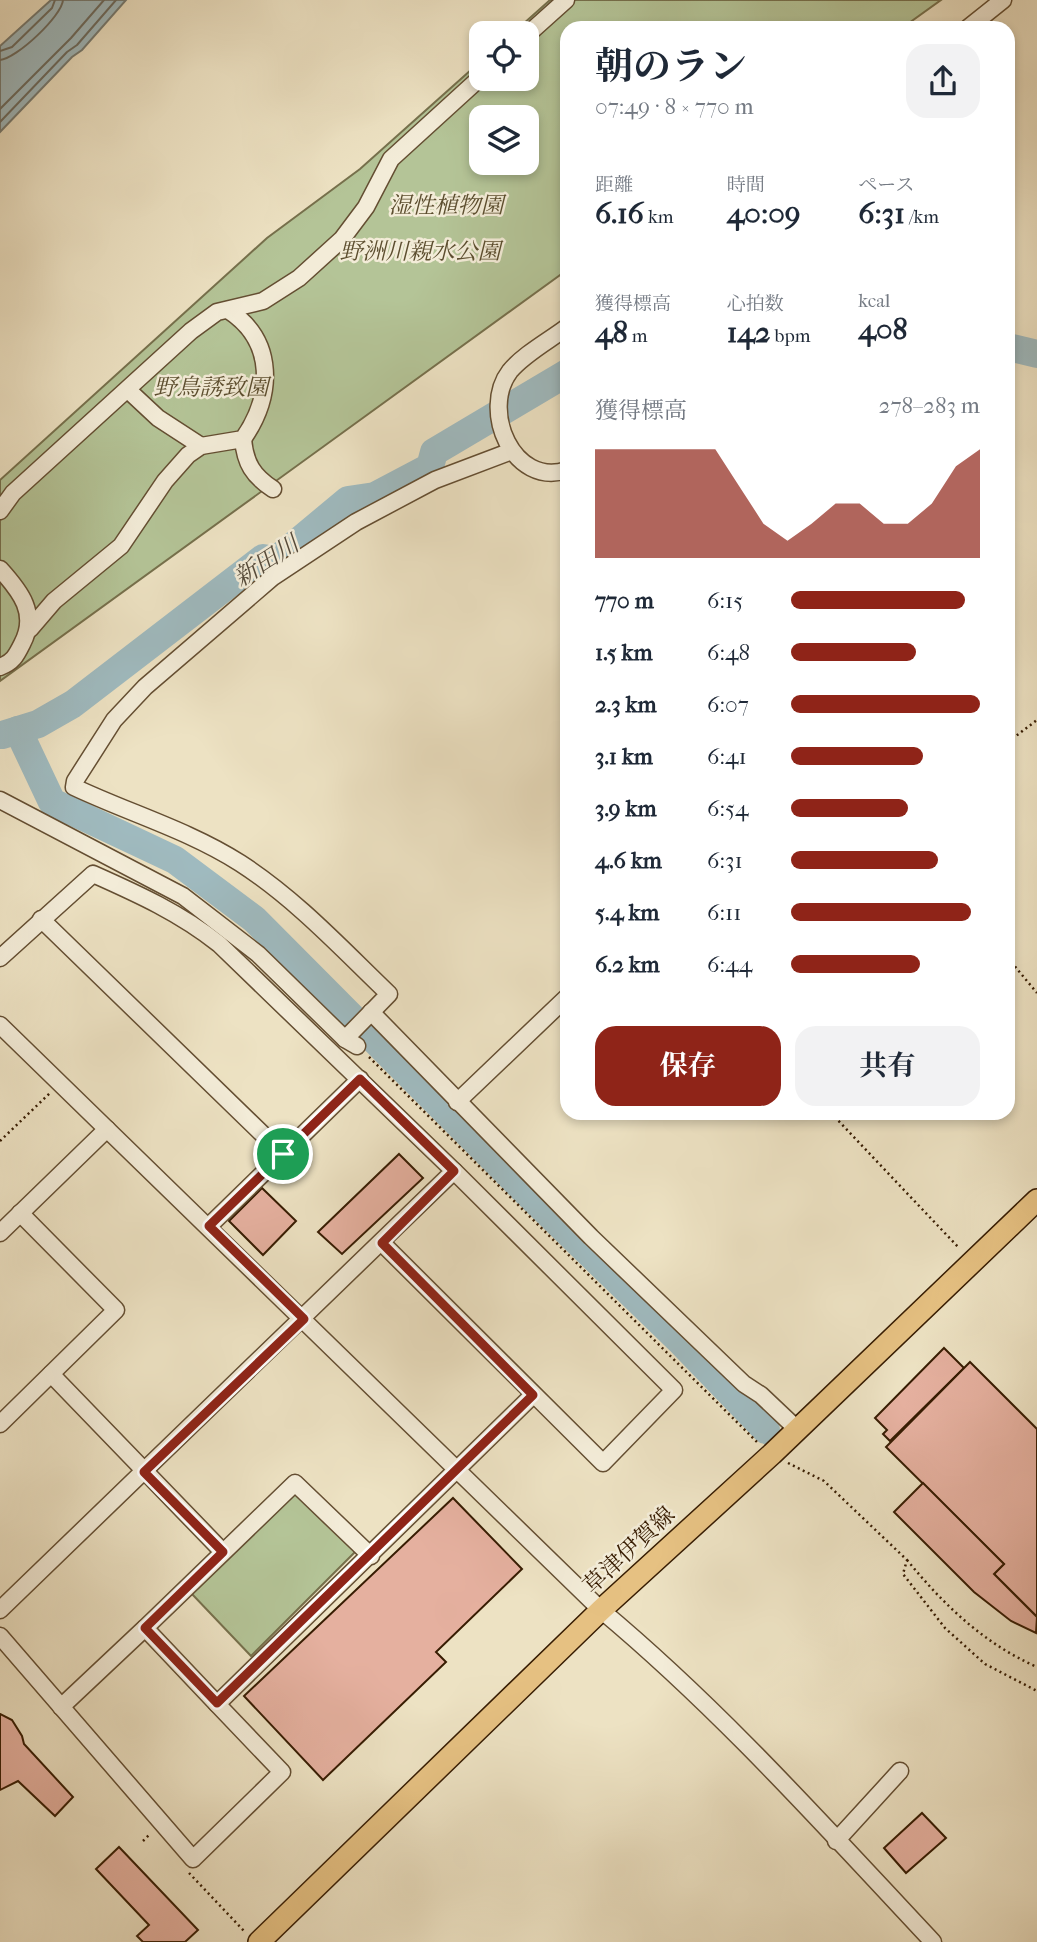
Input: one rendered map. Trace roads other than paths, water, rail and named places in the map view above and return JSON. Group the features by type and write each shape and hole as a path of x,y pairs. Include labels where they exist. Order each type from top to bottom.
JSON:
{"main road":[{"name":"草津伊賀線","path":"252,1937 601,1610 796,1432 1037,1200"}],"street":[{"path":"539,24 566,0"},
{"path":"977,21 1003,0"},
{"path":"0,511 13,493 191,331 217,312 263,302 299,278 342,239 366,207 391,159 469,88"},
{"path":"228,310 254,332 263,351 262,393 254,423 243,439 244,458 252,470 273,489"},
{"path":"560,332 511,370 501,389 499,422 509,452 536,469 560,472"},
{"path":"128,390 158,418 201,446"},
{"path":"0,667 13,662 30,629 54,601 121,546 165,481 188,455 201,446 243,439"},
{"path":"0,800 183,896 258,954 350,1039 389,994 294,904 240,863 152,818 74,787 75,781 114,720 145,687 273,578 356,522 435,480 509,452"},
{"path":"0,569 28,607 30,629"},
{"path":"0,958 93,874 189,920 219,944 360,1079 674,1390 603,1463 382,1243"},
{"path":"41,919 283,1154"},
{"path":"457,1102 560,1004"},
{"path":"369,1014 725,1366 796,1432"},
{"path":"3,1034 60,1084 209,1226 601,1610 730,1729 925,1940"},
{"path":"209,1226 360,1079"},
{"path":"0,1233 107,1129"},
{"path":"0,1610 304,1319 454,1171"},
{"path":"0,1424 116,1310 20,1213"},
{"path":"51,1374 223,1552"},
{"path":"217,1703 371,1556 533,1395"},
{"path":"61,1707 295,1483 371,1556"},
{"path":"0,1636 193,1859 288,1766 217,1703 145,1628"},
{"path":"836,1841 900,1771"}],"water":[{"path":"51,0 126,0 82,50 72,57 0,132 0,46"}],"waterway":[{"name":"新田川","path":"1015,349 1037,354"},
{"name":"新田川","path":"2,735 38,724 73,704 263,558 276,560 348,500 375,496 430,467 434,452 560,377"},
{"path":"18,730 52,802 175,860 254,919 523,1189 682,1343 766,1430"}],"park label":[{"name":"湿性植物園","path":"446,205"},
{"name":"野洲川親水公園","path":"420,251"},
{"name":"野鳥誘致園","path":"211,387"}]}
